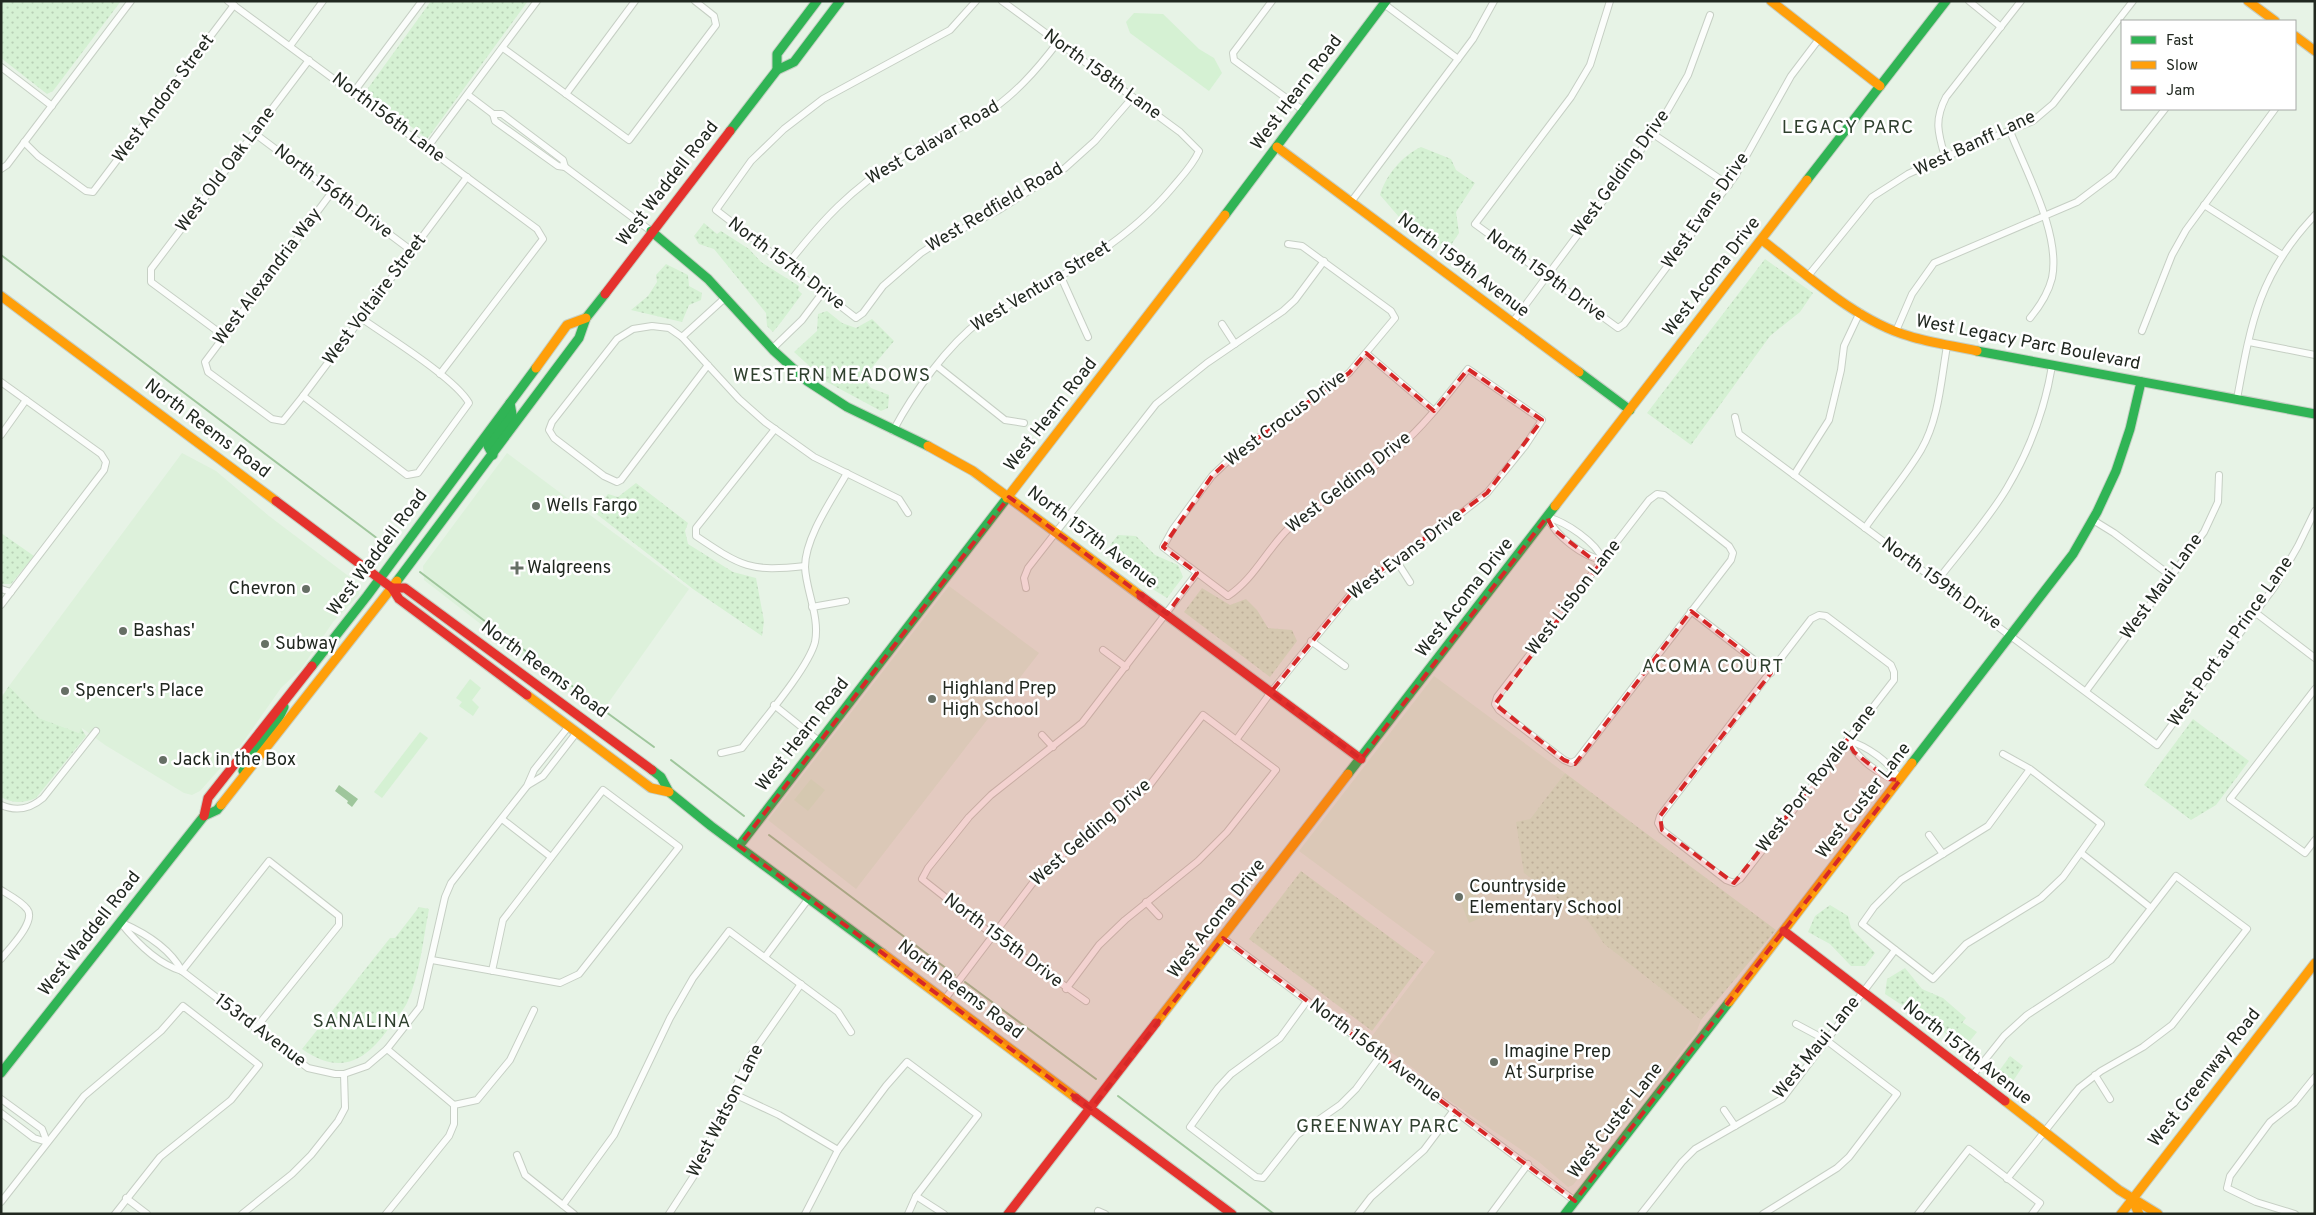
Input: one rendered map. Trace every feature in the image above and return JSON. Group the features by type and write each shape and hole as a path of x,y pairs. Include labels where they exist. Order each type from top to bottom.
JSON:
{"street":[{"path":"1,169 7,165 131,1"},
{"path":"290,46 323,1"},
{"path":"353,92 422,1"},
{"path":"427,148 537,1"},
{"path":"566,94 635,1"},
{"path":"503,48 629,140 716,25 714,16 694,1"},
{"name":"West Waddell Road","path":"777,70 777,54 817,1"},
{"name":"West Waddell Road","path":"204,816 217,810 392,588 579,338 586,318 651,231 777,70 794,62 840,1"},
{"name":"North 157th Drive","path":"856,318 716,210 751,161 784,129 823,99 950,30 976,1"},
{"name":"North 158th Lane","path":"1002,1 1180,132 1199,151"},
{"path":"1272,1 1233,53 1234,60 1304,111"},
{"path":"1351,202 1473,39 1494,1"},
{"name":"North 159th Drive","path":"1610,1 1590,65 1571,97 1475,224 1618,328"},
{"path":"1770,1 1880,86"},
{"name":"West Acoma Drive","path":"1008,1214 1946,1"},
{"path":"1969,1 2001,27"},
{"path":"1945,157 1938,133 1938,112 1946,97 2021,1"},
{"name":"West Banff Lane","path":"1808,276 1872,197 1908,174 2033,121 2052,104 2133,1"},
{"path":"2248,1 2274,20"},
{"path":"1385,2 1458,59"},
{"name":"West Hearn Road","path":"739,846 1277,147 1385,2"},
{"name":"North156th Lane","path":"231,3 536,229 543,239 440,374"},
{"name":"West Andora Street","path":"24,142 38,156 86,190 94,192 231,3"},
{"name":"West Gelding Drive","path":"1512,323 1653,134 1688,75 1710,15"},
{"path":"2296,37 2315,51"},
{"name":"West Evans Drive","path":"1618,328 1624,324 1729,185 1791,76 1819,39"},
{"name":"West Calavar Road","path":"787,265 824,219 861,185 902,156 981,117 1010,97 1037,69 1058,42"},
{"name":"West Old Oak Lane","path":"224,336 151,282 151,269 308,60"},
{"path":"1,68 52,106"},
{"name":"North 157th Avenue","path":"468,95 493,114 502,114 510,120 563,160 566,167 689,261 726,297 772,349 823,393 863,417 948,456 1008,496 1361,759"},
{"name":"West Redfield Road","path":"856,318 863,313 883,286 921,253 941,240 997,211 1065,168 1095,141 1133,97"},
{"path":"1896,330 1912,294 1934,263 2077,202 2113,175 2164,110"},
{"path":"2142,331 2172,255 2186,230 2274,110"},
{"path":"2010,131 2044,217 2052,250 2052,277 2045,298 2030,318"},
{"name":"North 156th Drive","path":"254,133 412,251"},
{"path":"1653,134 1729,185"},
{"name":"North 159th Avenue","path":"1277,147 1630,410"},
{"name":"West Ventura Street","path":"893,431 903,412 937,366 967,331 981,320 1060,277 1118,240 1156,207 1194,161 1199,151"},
{"name":"West Voltaire Street","path":"282,421 303,396 467,177"},
{"name":"West Alexandria Way","path":"282,421 272,419 208,372 205,362 332,192"},
{"path":"2204,205 2281,254"},
{"path":"2238,399 2257,305 2281,254 2315,215"},
{"name":"West Legacy Parc Boulevard","path":"1762,240 1808,276 1860,312 1896,330 1947,346 2315,414"},
{"path":"1026,588 1024,578 1028,568 1156,404 1207,363 1289,305 1324,261 1302,246 1288,244"},
{"name":"West Crocus Drive","path":"1197,573 1163,547 1173,529 1212,476 1234,455 1349,373 1395,318 1391,312 1324,261"},
{"path":"1060,277 1088,337"},
{"path":"772,349 802,320 823,292"},
{"name":"North Reems Road","path":"1,296 392,588 399,599 651,788 669,792"},
{"path":"682,337 726,297"},
{"path":"1794,475 1829,420 1841,370 1844,346 1860,312"},
{"path":"303,396 407,475 418,473 469,403 464,393 362,318"},
{"name":"West Waddell Road","path":"1,1073 204,816 208,798 380,579 567,325 586,318"},
{"path":"1222,324 1235,344"},
{"path":"708,365 622,480 617,482 604,476 554,438 549,430 552,422 617,339 633,329 652,326 669,328 682,337 708,365 739,399 775,429 814,458 899,499 908,514"},
{"path":"2249,342 2315,355"},
{"path":"1865,528 1921,450 1935,416 1947,346"},
{"path":"1366,353 1434,411"},
{"path":"937,366 1005,420 1024,423"},
{"path":"1937,581 2007,489 2033,435 2048,389 2052,366"},
{"name":"West Gelding Drive","path":"1197,573 1228,596 1239,589 1268,550 1288,529 1397,449 1434,411 1468,369 1542,420"},
{"path":"1,382 101,454 106,462 104,470 1,605"},
{"name":"West Custer Lane","path":"1565,1214 2073,554 2093,520 2122,458 2141,382"},
{"path":"1,435 26,400"},
{"path":"493,455 488,446 512,414 510,403"},
{"name":"North 159th Drive","path":"1736,417 1739,434 2157,745"},
{"name":"West Evans Drive","path":"1236,740 1271,692 1355,589 1487,493 1526,446 1542,420"},
{"path":"775,429 696,528 696,536 738,563 771,570 805,566"},
{"path":"721,753 742,748 798,672 814,643 816,622 805,566 817,526 847,474"},
{"name":"West Maui Lane","path":"2086,691 2204,532 2218,502 2218,476"},
{"name":"West Lisbon Lane","path":"1656,494 1664,495 1729,546 1733,553 1731,560 1691,611 1577,760 1571,763 1564,760 1499,710 1495,704 1497,697 1649,500 1656,494"},
{"name":"West Port au Prince Lane","path":"2157,745 2256,613 2286,568 2315,511"},
{"path":"1547,517 1558,520 1584,539 1599,551 1603,560 1592,559 1553,529 1547,517"},
{"path":"2093,520 2114,532 2171,576"},
{"path":"1577,547 1584,539"},
{"path":"1396,560 1410,582"},
{"path":"1042,735 1053,747 1082,723 1197,573"},
{"name":"North Reems Road","path":"392,588 405,588 661,777 669,792 739,846 1232,1214"},
{"path":"1,589 10,592"},
{"path":"812,607 846,601"},
{"path":"1691,611 1771,673"},
{"path":"2256,613 2315,658"},
{"name":"West Port Royale Lane","path":"1819,615 1826,616 1891,666 1894,672 1894,680 1847,740 1740,879 1734,883 1726,880 1662,830 1658,823 1660,816 1811,619 1819,615"},
{"path":"1312,641 1345,666"},
{"path":"1103,650 1126,667"},
{"path":"2315,689 2230,799 2305,853 2315,840"},
{"path":"242,777 246,763 277,723 290,693"},
{"path":"774,705 819,741"},
{"name":"West Gelding Drive","path":"945,999 1041,872 1148,786 1203,715 1236,740"},
{"path":"242,1214 292,1174 311,1155 338,1121 345,1108 344,1074 367,1066 387,1049 420,1007 448,888 527,786 534,770 569,726"},
{"path":"1,805 16,810 36,804 43,798 96,731"},
{"path":"527,786 543,776 577,732"},
{"path":"1066,989 1099,945 1146,902 1198,861 1227,832 1276,770 1236,740"},
{"path":"1847,740 1861,744 1894,771 1900,780"},
{"path":"1847,740 1854,752 1866,762 1888,778 1900,780"},
{"name":"North 155th Drive","path":"1053,747 991,794 968,817 928,868 922,880 1066,989 1086,1001"},
{"path":"1866,762 1872,753"},
{"path":"2002,754 2030,769 2101,824 2063,877 2041,898 1966,944 1933,979 1862,924 1874,907 1901,880 1988,826 2030,769"},
{"path":"432,960 560,983 571,978 579,974 679,847 603,790 503,920 492,970"},
{"path":"502,819 551,857"},
{"path":"1928,835 1942,854"},
{"path":"2081,853 2151,908"},
{"path":"182,971 270,861 339,916 338,925 255,1029"},
{"path":"1972,1076 2004,1036 2027,1015 2111,960 2176,876 2246,929 2218,968 2172,1025 2143,1047 2095,1075 2079,1088 2007,1178"},
{"path":"1,890 27,908 29,914 27,927 1,959"},
{"path":"765,957 809,898"},
{"path":"1146,902 1159,916"},
{"name":"153rd Avenue","path":"120,922 140,944 170,968 182,971"},
{"name":"153rd Avenue","path":"120,922 142,933 175,959 182,971 308,1068 327,1074 344,1074"},
{"path":"563,1205 614,1135 670,1018 693,978 729,931 838,1012 850,1032"},
{"name":"North 157th Avenue","path":"1784,931 2043,1132 2132,1199 2146,1205 2158,1214"},
{"name":"North 156th Avenue","path":"1223,938 1528,1164 1575,1201"},
{"name":"West Maui Lane","path":"1641,1214 1682,1162 1695,1149 1782,1099 1895,950"},
{"name":"West Greenway Road","path":"2121,1214 2315,963"},
{"name":"West Watson Lane","path":"669,1214 695,1174 748,1058 801,984"},
{"path":"1307,1001 1280,1038 1224,1081 1190,1127 1256,1177 1263,1178 1297,1135 1340,1105 1356,1089 1381,1055"},
{"path":"1,1202 84,1096 162,1031 183,1006 259,1065 231,1100 160,1157 114,1214"},
{"path":"454,1105 477,1100 510,1060 534,1010"},
{"path":"1763,1214 1837,1168 1848,1157 1896,1094 1826,1040 1796,1024"},
{"path":"387,1049 454,1105"},
{"path":"805,1214 838,1150 886,1086 907,1062 978,1115 916,1196 908,1214"},
{"path":"2095,1075 2110,1099"},
{"path":"2295,1214 2256,1202 2227,1188 2230,1176 2270,1122 2294,1103 2315,1077"},
{"path":"732,1093 779,1115 838,1150"},
{"path":"1,1099 42,1129 47,1142"},
{"path":"386,1214 449,1136 454,1124 454,1105"},
{"path":"1358,1214 1371,1198 1424,1150 1454,1110"},
{"path":"1724,1110 1735,1126"},
{"path":"1,1113 34,1138 47,1142"},
{"path":"1918,1214 1969,1149 2040,1203 2032,1214"},
{"path":"517,1155 525,1175 574,1214"},
{"path":"1491,1214 1528,1164"},
{"path":"916,1196 944,1214"},
{"path":"126,1198 147,1214"},
{"path":"2132,1199 2139,1214"}],"highlighted area":[{"path":"1366,353 1434,411 1468,369 1542,420 1487,493 1355,589 1271,692 1361,759 1547,517 1553,529 1592,559 1603,560 1495,704 1564,760 1575,764 1691,611 1771,673 1660,816 1662,830 1734,883 1847,740 1854,752 1888,779 1900,780 1575,1201 1223,938 1091,1109 739,846 1009,497 1167,614 1197,573 1163,547 1212,476 1234,455 1349,373"}],"shaded area":[{"path":"1,1 121,1 53,91 47,94 1,58"},
{"path":"431,1 528,1 427,139 366,91"},
{"path":"1134,13 1163,14 1199,49 1214,58 1222,73 1209,91 1130,33 1126,22"},
{"path":"1421,147 1451,159 1456,170 1475,183 1456,212 1459,233 1451,245 1440,244 1420,236 1403,221 1380,195 1386,180 1401,161"},
{"path":"704,223 717,234 721,231 749,249 761,262 799,286 798,290 802,294 773,332 767,326 766,313 714,249 699,244 694,236"},
{"path":"1765,259 1813,293 1800,312 1770,336 1691,445 1647,413"},
{"path":"666,264 688,275 689,286 702,293 701,300 689,305 682,322 631,310 648,296 657,282 656,275"},
{"path":"827,311 842,323 856,328 872,319 894,341 863,378 871,388 889,395 888,408 881,411 827,382 794,352 817,331 818,314"},
{"path":"182,453 216,471 269,516 355,581 360,588 359,595 333,622 301,669 281,688 241,745 200,791 192,795 184,793 105,745 82,728 79,733 39,718 9,686"},
{"path":"507,453 689,589 599,716 424,580 423,566"},
{"path":"636,483 688,523 685,531 688,544 733,572 756,578 764,621 762,636 693,589 594,512 608,494 618,497"},
{"path":"1,533 34,556 11,584 1,584"},
{"path":"1118,535 1136,536 1155,555 1178,565 1183,577 1167,598 1154,590 1139,568 1117,560 1110,545"},
{"name":"Highland Prep High School","path":"949,586 1039,653 856,889 768,820"},
{"path":"1202,588 1230,605 1246,599 1257,610 1268,628 1292,630 1297,641 1270,677 1184,612"},
{"name":"Countryside Elementary School","path":"1434,676 1565,773 1530,819 1588,921 1604,944 1701,1020 1696,1033 1625,1124 1600,1150 1573,1185 1568,1187 1539,1162 1441,1095 1418,1072 1392,1053 1369,1040 1435,952 1299,851"},
{"path":"470,679 481,688 472,700 479,707 473,716 459,706 462,702 456,698"},
{"path":"9,686 39,718 79,733 81,728 86,736 36,798 23,802 14,802 1,797 1,698"},
{"path":"2193,719 2249,761 2216,805 2191,820 2144,785"},
{"path":"420,732 428,738 382,798 374,792"},
{"path":"1565,773 1776,930 1701,1020 1604,944 1588,921 1524,873 1516,822 1530,819"},
{"path":"811,779 825,790 808,811 794,800"},
{"path":"339,785 358,799 352,807 347,803 348,801 335,791"},
{"path":"1301,871 1423,962 1372,1031 1249,939"},
{"path":"1474,891 1485,916 1469,923 1459,898"},
{"path":"1830,905 1848,916 1851,928 1875,953 1865,966 1851,966 1830,944 1808,932 1815,916"},
{"path":"419,907 429,909 415,980 405,1006 382,1037 363,1055 352,1061 341,1063 329,1062 302,1049 390,938 395,938"},
{"path":"1905,968 1922,989 1943,998 1966,1018 1951,1037 1885,994 1887,979"},
{"path":"1962,1022 1977,1032 1965,1047 1951,1037"},
{"path":"2010,1056 2023,1066 2013,1081 1999,1071"}],"waterway":[{"path":"1,255 382,542"},
{"path":"420,572 490,625"},
{"path":"507,637 580,692"},
{"path":"606,712 654,747"},
{"path":"671,760 744,816"},
{"path":"769,835 955,975"},
{"path":"965,982 1096,1079"},
{"path":"1118,1096 1274,1214"}],"traffic: fast":[{"path":"777,70 777,54 817,1"},
{"path":"730,131 777,70 794,62 840,1"},
{"path":"1225,215 1386,1"},
{"path":"1807,180 1946,1"},
{"path":"651,231 708,279 774,351 807,381 847,407 928,446"},
{"path":"397,581 579,338 586,318 605,294"},
{"path":"1977,351 2315,414"},
{"path":"312,666 367,596 536,368"},
{"path":"1579,372 1630,410"},
{"path":"1912,763 2073,554 2097,512 2116,471 2130,429 2141,382"},
{"path":"493,455 488,446 512,414 510,403"},
{"path":"739,846 1007,498"},
{"path":"1348,774 1555,506"},
{"path":"243,771 275,724 284,707"},
{"path":"652,770 661,777 669,792 711,826 882,953"},
{"path":"1,1073 204,816 217,810 221,805"},
{"path":"1565,1214 1729,1002"}],"traffic: slow":[{"path":"1771,1 1880,86"},
{"path":"2248,1 2274,20"},
{"path":"2296,37 2315,51"},
{"path":"1277,147 1579,372"},
{"path":"1555,506 1807,180"},
{"path":"1007,498 1225,215"},
{"path":"1762,240 1832,295 1889,329 1934,343 1977,351"},
{"path":"1,296 276,501"},
{"path":"536,368 567,325 586,318"},
{"path":"928,446 973,471 1141,596"},
{"path":"221,805 397,581"},
{"path":"527,695 651,788 669,792"},
{"path":"1729,1002 1912,763"},
{"path":"1156,1023 1348,774"},
{"path":"882,953 1076,1098"},
{"path":"2121,1214 2315,963"},
{"path":"2005,1101 2119,1190 2158,1214"},
{"path":"2132,1199 2139,1214"}],"traffic: jam":[{"path":"605,294 730,131"},
{"path":"276,501 392,588 399,599 527,695"},
{"path":"392,588 405,588 652,770"},
{"path":"1141,596 1361,759"},
{"path":"204,816 208,798 312,666"},
{"path":"1784,931 2005,1101"},
{"path":"1008,1214 1156,1023"},
{"path":"1076,1098 1232,1214"}],"place":[{"name":"Wells Fargo","path":"536,506"},
{"name":"Walgreens","path":"517,568"},
{"name":"Chevron","path":"306,589"},
{"name":"Bashas'","path":"123,631"},
{"name":"Subway","path":"265,644"},
{"name":"Spencer's Place","path":"65,691"},
{"name":"Highland Prep High School","path":"932,699"},
{"name":"Jack in the Box","path":"163,760"},
{"name":"Countryside Elementary School","path":"1459,897"},
{"name":"Imagine Prep At Surprise","path":"1494,1062"}],"district":[{"name":"LEGACY PARC","path":"1848,128"},
{"name":"WESTERN MEADOWS","path":"832,376"},
{"name":"ACOMA COURT","path":"1713,667"},
{"name":"SANALINA","path":"362,1022"},
{"name":"GREENWAY PARC","path":"1378,1127"}]}
